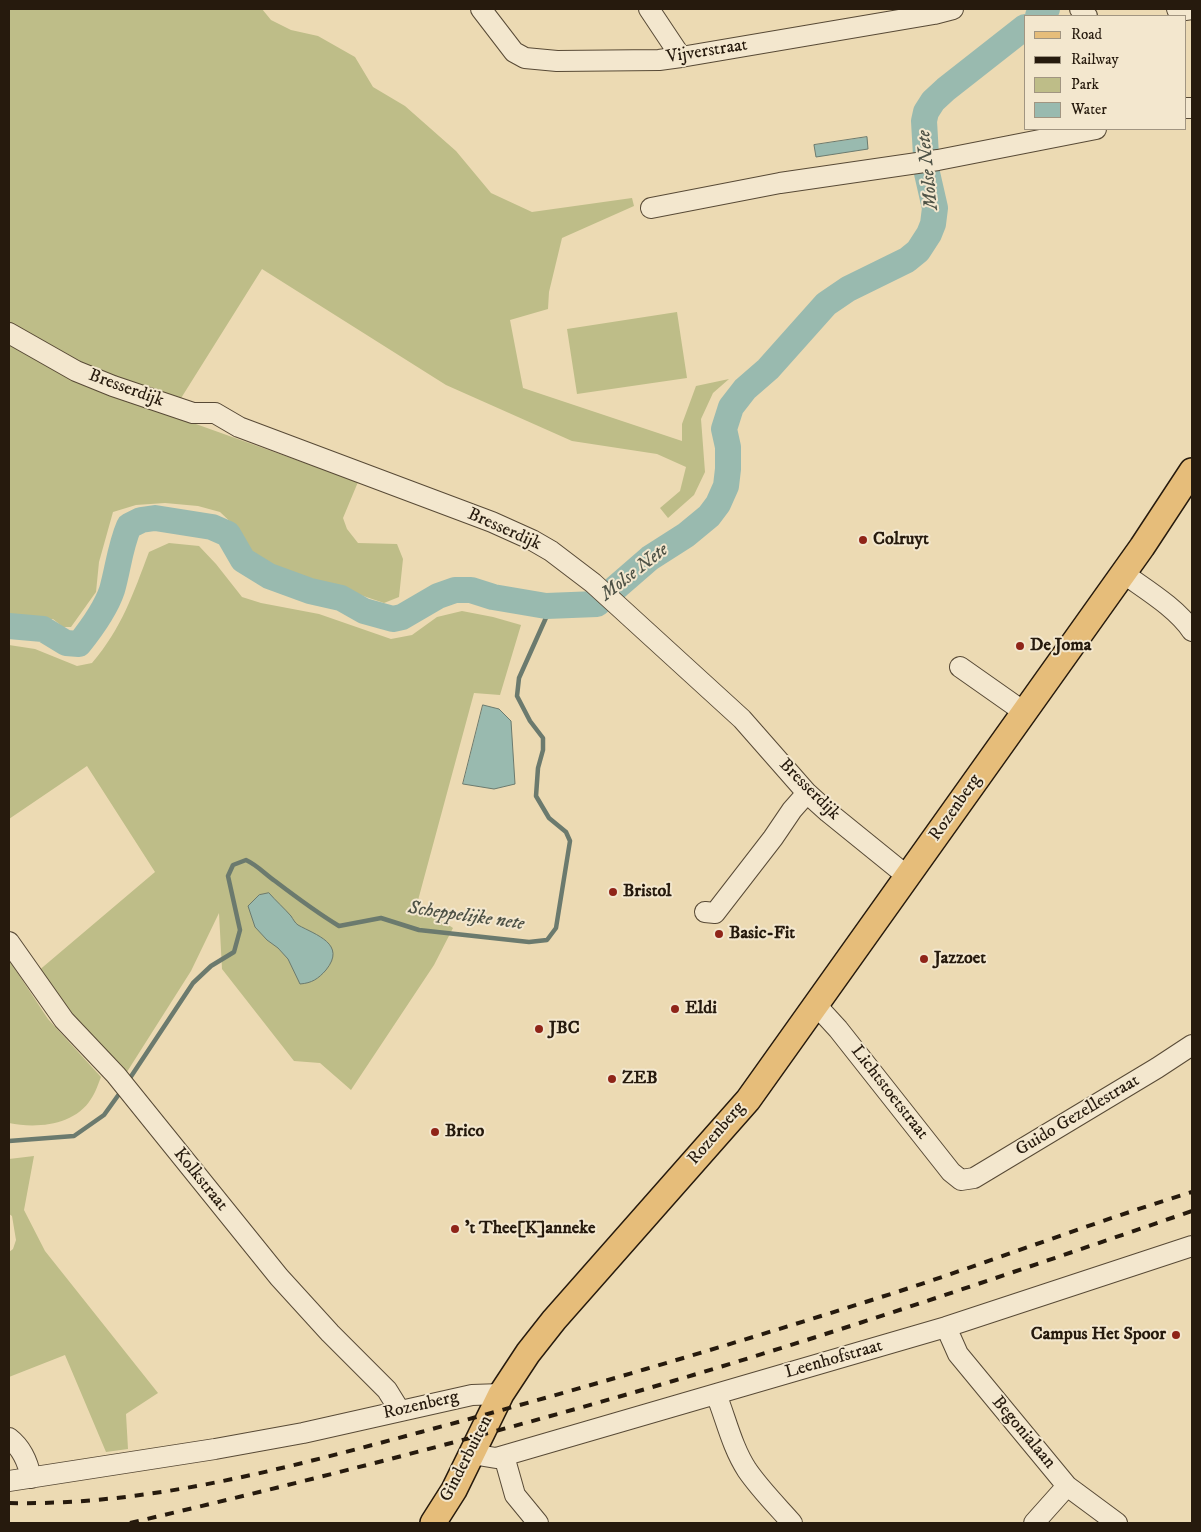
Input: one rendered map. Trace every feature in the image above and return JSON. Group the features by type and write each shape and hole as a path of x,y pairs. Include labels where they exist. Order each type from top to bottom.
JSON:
{"main road":[{"name":"Rozenberg","path":"501,1394 528,1353 554,1320 748,1100 1124,573 1192,471"},
{"name":"Ginderbuiten","path":"433,1523 454,1490 501,1394"}],"street":[{"name":"Vijverstraat","path":"481,9 514,52 525,58 536,60 659,60 934,14 953,9"},
{"path":"649,9 681,57"},
{"path":"1177,9 1178,11 1192,9"},
{"path":"651,208 780,183 922,162 1091,130"},
{"name":"Bresserdijk","path":"9,333 76,371 113,386 194,413 215,414 239,427 524,536 567,562 742,720 807,793 907,876"},
{"path":"1124,573 1171,609 1192,631"},
{"path":"960,667 1024,712"},
{"path":"705,912 715,913 773,838 792,810 807,793"},
{"name":"Kolkstraat","path":"9,942 64,1020 101,1058 279,1277 330,1333 387,1390 400,1411"},
{"name":"Lichtstoetstraat","path":"816,1005 838,1029 951,1172 961,1180"},
{"name":"Guido Gezellestraat","path":"961,1180 974,1178 1158,1068 1192,1045"},
{"name":"Leenhofstraat","path":"472,1454 488,1458 504,1456 946,1327 1192,1246"},
{"name":"Begonialaan","path":"946,1327 958,1354 1067,1486 1117,1523"},
{"name":"Rozenberg","path":"9,1481 215,1450 303,1433 472,1395 501,1394"},
{"path":"716,1394 738,1454 746,1469 760,1488 792,1523"},
{"path":"9,1438 23,1453 29,1464 31,1478"},
{"path":"504,1456 515,1495 538,1523"},
{"path":"1034,1523 1067,1486"}],"green space":[{"path":"9,9 262,9 271,20 291,30 318,36 355,57 373,87 405,106 456,151 491,193 532,212 632,198 634,206 562,238 549,292 548,309 510,320 523,388 682,441 682,424 696,386 729,379 713,393 701,419 705,472 694,495 668,518 660,508 680,491 686,467 657,454 572,441 446,385 262,269 178,403 98,374 9,326"},
{"path":"677,312 687,378 577,394 567,329"},
{"path":"9,341 126,399 358,482 343,518 347,529 358,543 397,544 403,559 399,597 384,603 269,564 248,550 239,530 220,512 198,506 165,503 136,505 113,512 99,562 96,592 71,627 63,627 53,619 30,621 9,618"},
{"path":"169,543 199,546 242,597 261,603 319,614 391,639 412,635 437,617 462,611 521,625 500,695 474,693 417,904 453,928 434,965 351,1090 320,1063 294,1061 222,969 219,913 191,971 125,1075 37,972 155,872 87,766 9,819 9,645 35,649 77,666 92,663 119,624 149,552"},
{"path":"9,960 48,1019 101,1077 96,1091 84,1108 65,1120 43,1125 9,1123"},
{"path":"34,1156 24,1210 45,1251 158,1393 126,1414 128,1449 106,1452 65,1355 9,1377 9,1252 13,1249 16,1240 12,1216 9,1214 9,1159"}],"water":[{"path":"867,137 868,149 816,157 814,145"},
{"path":"483,705 499,709 511,721 515,784 494,789 463,784"},
{"path":"269,893 297,924 320,937 331,947 333,953 332,961 320,976 308,983 300,984 288,959 255,927 248,906 259,895"}],"waterway":[{"name":"Molse Nete","path":"1039,15 1047,9"},
{"name":"Molse Nete","path":"9,626 43,629 66,643 79,644 98,618 112,590 123,542 129,526 141,520 155,518 212,527 228,534 243,560 269,576 310,591 341,598 364,611 393,619 402,617 438,596 455,590 471,590 493,597 546,606 597,604 650,558 686,535 709,516 718,504 726,486 728,469 728,447 724,429 731,407 745,389 768,369 826,304 848,289 907,260 918,251 933,224 935,208 927,173 924,121 926,112 933,101 946,89 1024,28"},
{"name":"Scheppelijke nete","path":"128,1081 193,983 211,966 234,952 240,930 228,876 233,865 246,860 339,926 381,918 419,930 529,942 547,940 556,928 570,841 566,832 549,818 536,796 543,738 530,721 517,696 519,678 550,606"},
{"name":"Scheppelijke nete","path":"9,1141 74,1136 104,1115 122,1090"}],"railway":[{"path":"9,1503 62,1502 166,1491 268,1471 370,1446 601,1382 781,1328 900,1291 1192,1192"},
{"path":"130,1523 417,1452 559,1414 700,1373 886,1315 1192,1211"}],"place":[{"name":"Colruyt","path":"863,540"},
{"name":"De Joma","path":"1020,646"},
{"name":"Bristol","path":"613,892"},
{"name":"Basic-Fit","path":"719,934"},
{"name":"Jazzoet","path":"924,959"},
{"name":"Eldi","path":"675,1009"},
{"name":"JBC","path":"539,1029"},
{"name":"ZEB","path":"612,1079"},
{"name":"Brico","path":"435,1132"},
{"name":"'t Thee[K]anneke","path":"455,1229"},
{"name":"Campus Het Spoor","path":"1176,1335"}]}
